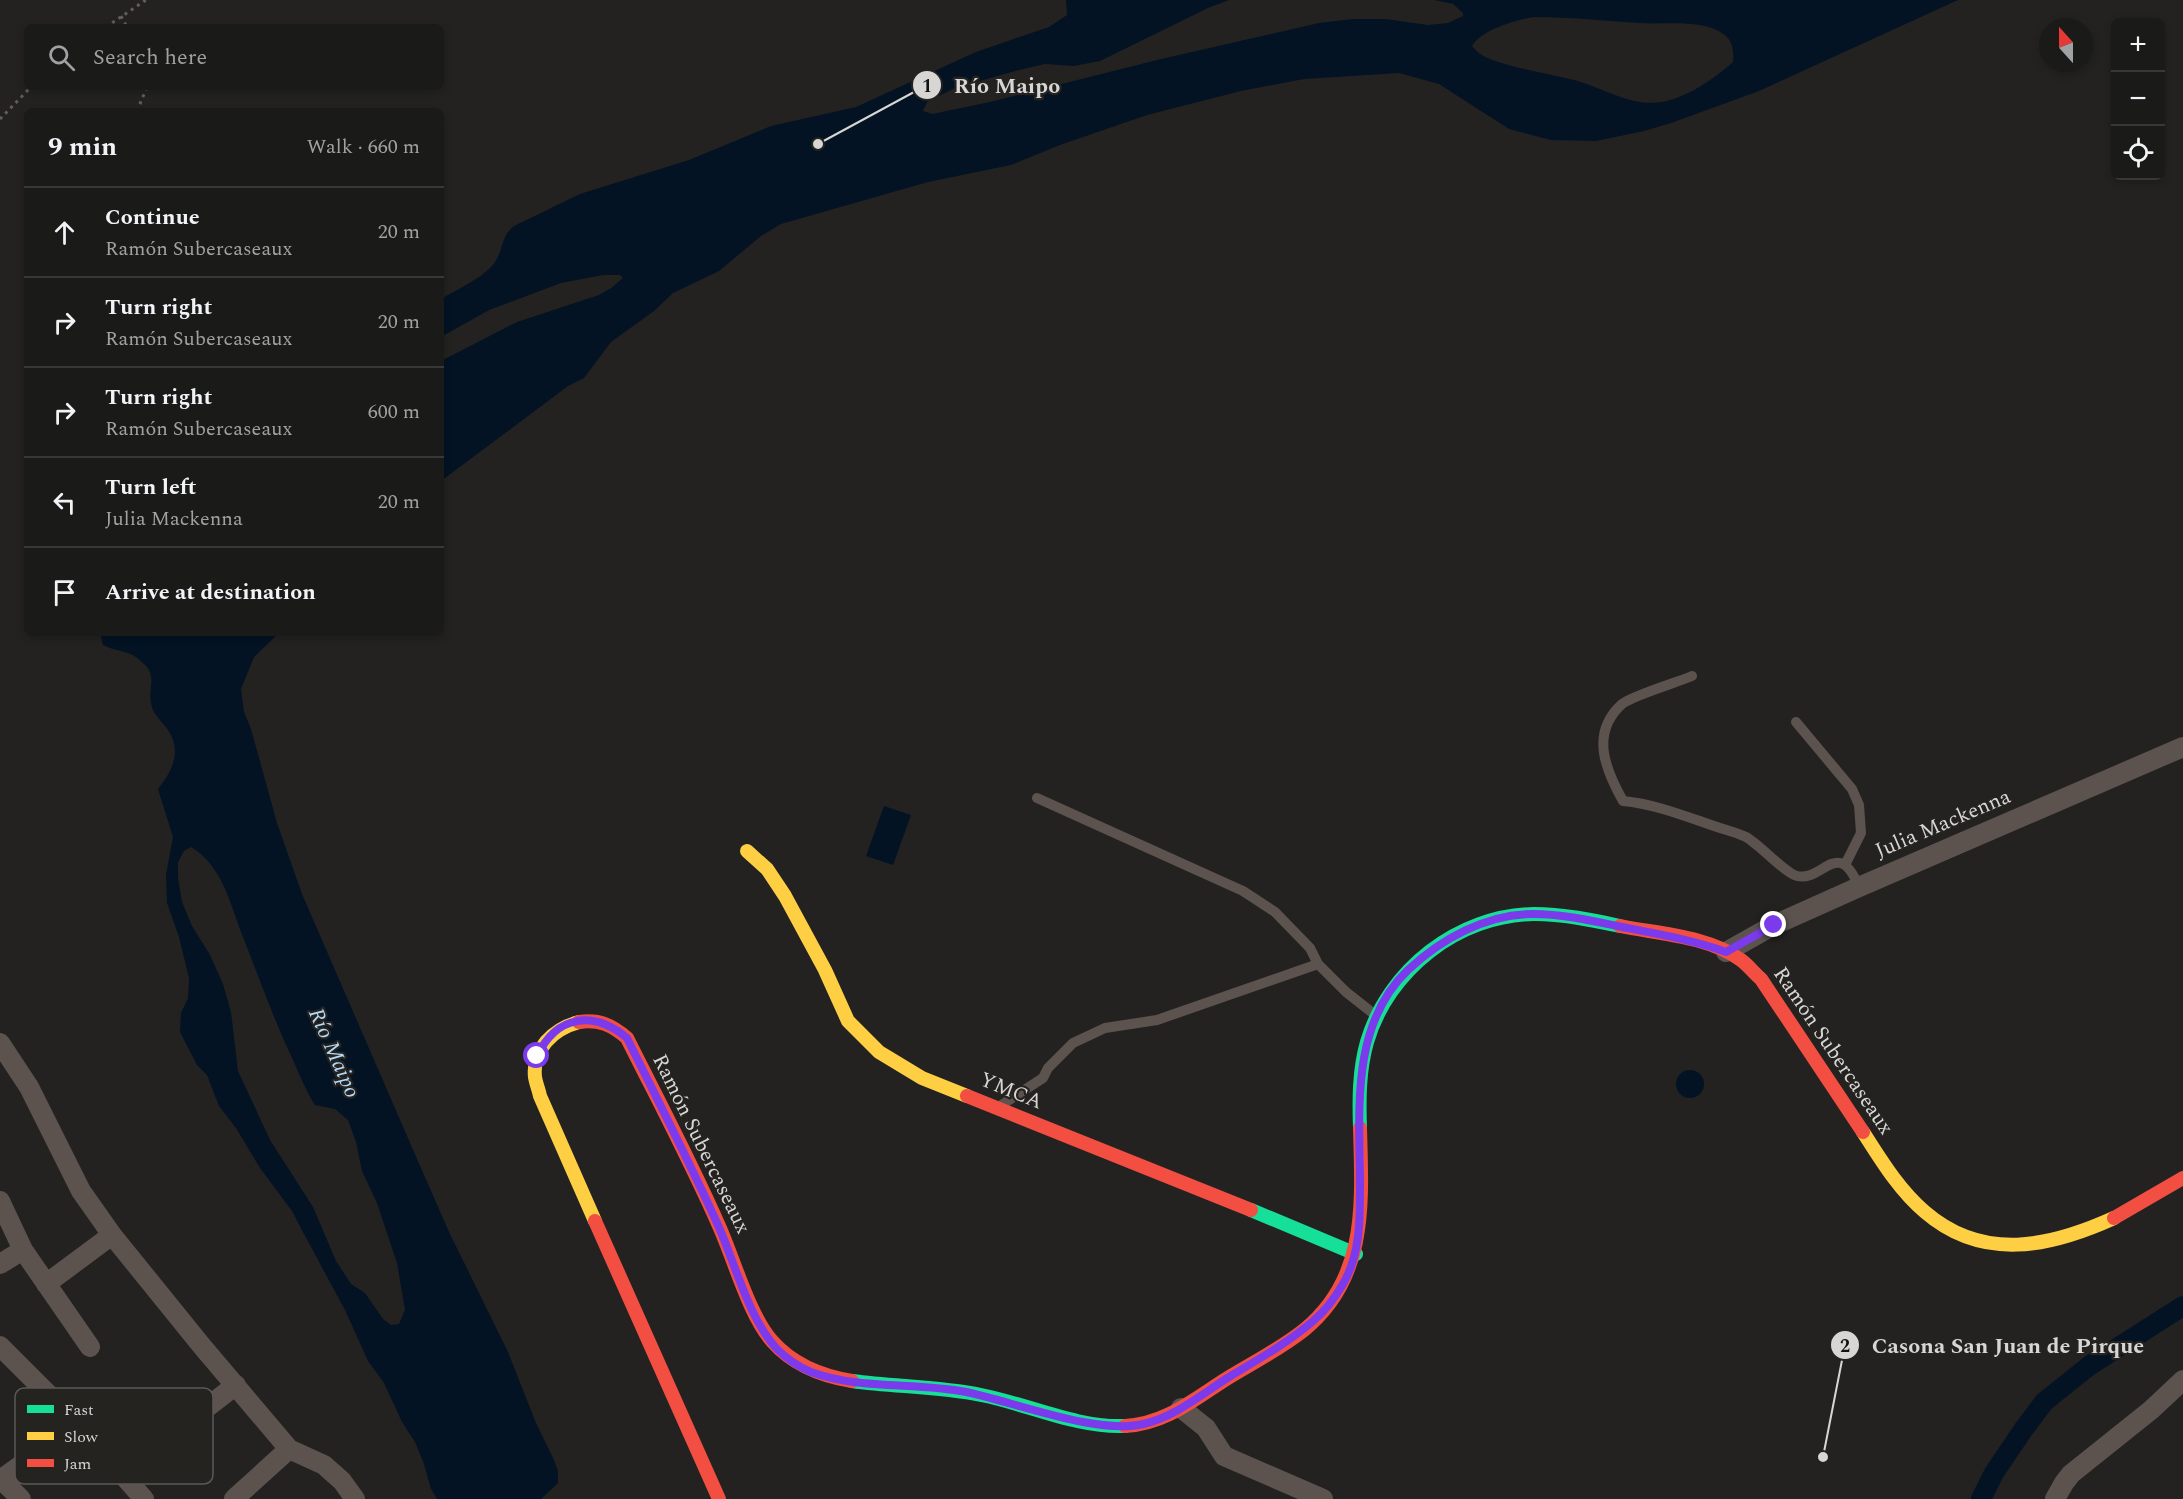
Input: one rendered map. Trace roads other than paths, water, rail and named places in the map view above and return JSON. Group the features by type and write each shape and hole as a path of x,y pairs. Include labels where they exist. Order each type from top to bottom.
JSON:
{"main road":[{"name":"YMCA","path":"747,850 767,869 785,896 825,970 849,1021 879,1052 922,1078 1356,1254"},
{"name":"Ramón Subercaseaux","path":"719,1499 540,1096 535,1076 537,1056 542,1045 558,1029 572,1022 588,1020 606,1023 627,1038 718,1225 758,1320 779,1351 811,1372 836,1378 964,1391 1098,1425 1146,1424 1170,1414 1287,1341 1326,1308 1344,1282 1356,1254 1360,1218 1360,1080 1368,1037 1376,1016 1394,986 1406,972 1439,944 1477,925 1516,915 1563,915 1693,940 1726,952 1740,960 1761,979 1884,1164 1926,1213 1952,1232 1977,1242 1995,1246 2026,1246 2067,1238 2118,1218 2183,1178"}],"street":[{"name":"Julia Mackenna","path":"1726,952 1774,925 1859,886 2183,747"},
{"path":"0,1042 29,1087 81,1191 112,1235 289,1449 324,1465 342,1481 355,1499"},
{"path":"0,1201 23,1250 90,1347"},
{"path":"46,1284 112,1235"},
{"path":"0,1264 23,1250"},
{"path":"0,1346 42,1388"},
{"path":"2055,1499 2071,1474 2151,1410 2183,1380"},
{"path":"213,1403 236,1385"},
{"path":"1181,1407 1206,1428 1224,1456 1323,1499"},
{"path":"234,1499 289,1449"},
{"path":"15,1468 0,1479 21,1499"},
{"path":"131,1484 144,1499"}],"lane":[{"path":"1692,676 1623,703 1605,724 1603,751 1612,781 1623,801 1648,803 1746,837 1795,876 1806,876 1838,863 1845,865 1852,871 1859,886"},
{"path":"1796,722 1852,789 1859,805 1861,833 1845,865"},
{"path":"1037,798 1244,891 1275,912 1310,948 1318,964 1346,992 1376,1016"},
{"path":"997,1108 1042,1078 1048,1068 1073,1043 1105,1028 1157,1020 1318,964"}],"water":[{"path":"1066,0 1229,0 1100,61 1074,66 1045,64 955,88 927,102 923,111 932,114 990,102 1161,59 1319,23 1353,19 1385,19 1428,25 1448,23 1463,16 1463,13 1453,4 1434,0 1958,0 1759,91 1671,123 1596,141 1551,140 1509,129 1439,84 1399,73 1304,79 1241,91 1147,115 1060,145 1011,165 928,182 781,224 761,236 719,271 673,293 654,311 611,342 584,378 568,386 444,479 444,359 517,322 599,295 623,278 620,275 603,275 561,283 489,310 444,335 444,297 490,268 498,257 506,234 514,226 580,194 689,160 771,126 856,107 976,52 1049,27 1067,15","holes":["1527,18 1574,18 1707,27 1717,30 1730,41 1733,62 1718,75 1691,92 1672,100 1650,103 1617,96 1585,83 1500,62 1485,57 1472,46 1483,35 1509,23"]},
{"path":"101,636 276,636 254,657 241,689 244,712 251,729 277,823 302,894 424,1175 450,1234 508,1352 536,1423 554,1460 558,1471 558,1483 541,1499 437,1499 431,1489 415,1442 402,1422 384,1383 368,1361 345,1310 292,1211 219,1106 207,1075 197,1065 180,1032 181,1013 188,998 189,978 179,937 167,903 166,875 173,837 158,789 172,766 174,742 171,734 154,713 150,698 151,678 148,669 134,656 103,645","holes":["191,847 211,864 224,887 273,1014 309,1094 315,1105 335,1109 348,1120 356,1142 362,1171 377,1203 397,1263 405,1310 399,1324 391,1325 383,1319 365,1293 351,1284 336,1261 313,1207 270,1140 238,1071 231,1012 223,984 210,955 192,926 182,902 178,878 178,862 184,851"]},
{"path":"884,806 911,815 893,865 866,856"},
{"path":"1690,1070 1700,1074 1704,1084 1700,1094 1690,1098 1680,1094 1676,1084 1680,1074"}],"waterway":[{"path":"1981,1499 1994,1473 2044,1402 2089,1366 2183,1306"}],"place":[{"name":"Río Maipo","path":"818,144"},
{"name":"Casona San Juan de Pirque","path":"1823,1457"}]}
